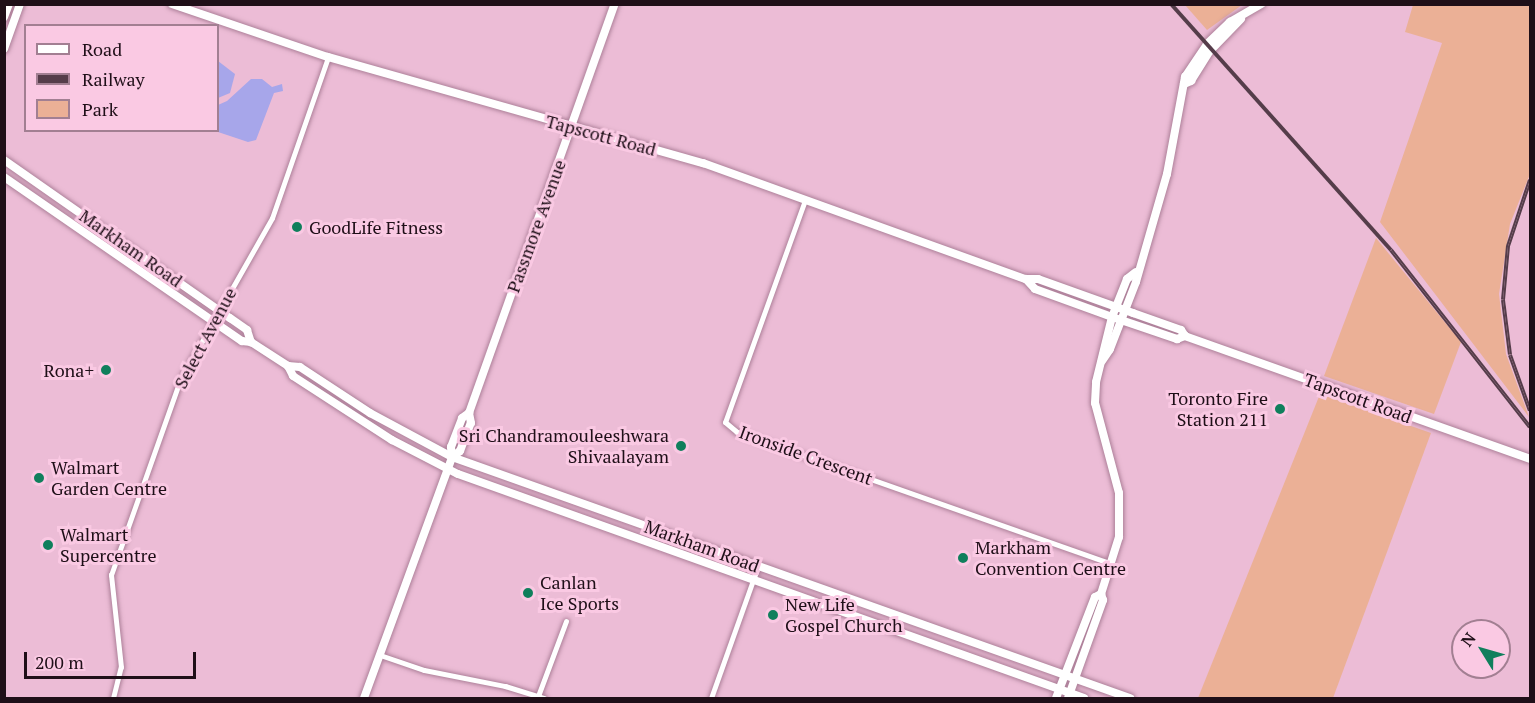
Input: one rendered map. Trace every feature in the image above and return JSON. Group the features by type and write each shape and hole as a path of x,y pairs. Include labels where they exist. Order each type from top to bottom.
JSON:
{"main road":[{"name":"Markham Road","path":"4,160 219,309 247,330 251,342"},
{"name":"Markham Road","path":"4,177 242,341 251,342 288,366 300,367 370,413 452,457 1130,699"},
{"name":"Markham Road","path":"288,366 293,376 392,440 447,469 1058,694 1084,699"}],"street":[{"path":"4,17 9,4"},
{"path":"4,49 20,4"},
{"name":"Tapscott Road","path":"172,4 328,57 571,128 703,163 1026,279 1038,279 1181,330 1185,336 1530,459"},
{"name":"Passmore Avenue","path":"363,699 452,457 451,447 462,418 469,413 615,4"},
{"path":"1101,363 1125,310 1167,174 1184,84 1191,81 1211,49 1241,19 1261,4"},
{"name":"Select Avenue","path":"114,699 121,667 111,575 180,380 212,320 272,218 328,57"},
{"name":"Ironside Crescent","path":"805,200 725,422 737,432 1111,564"},
{"path":"1068,696 1103,600 1101,594 1111,564 1121,520 1119,493 1095,403 1101,363 1115,307 1127,279 1136,272"},
{"name":"Tapscott Road","path":"1026,279 1035,289 1120,320 1178,339 1185,336"},
{"path":"711,699 758,566"},
{"path":"1058,694 1095,597 1101,594"},
{"path":"380,655 424,670 505,686 541,697 566,621"}],"green space":[{"path":"1185,5 1242,5 1207,30"},
{"path":"1413,5 1530,5 1530,174 1510,224 1499,294 1506,354 1529,417 1380,222 1442,43 1405,32"},
{"path":"1376,238 1461,342 1434,414 1324,376"},
{"path":"1320,394 1431,433 1333,698 1198,698"}],"water":[{"path":"219,62 235,74 230,93 219,98"},
{"path":"251,79 262,79 272,87 282,84 283,91 274,93 256,140 248,142 218,132 219,105 227,101"}],"railway":[{"path":"1171,4 1391,250 1530,427"},
{"path":"1530,180 1508,246 1503,300 1510,355 1530,411"}],"place":[{"name":"GoodLife Fitness","path":"297,227"},
{"name":"Rona+","path":"106,370"},
{"name":"Toronto Fire Station 211","path":"1280,409"},
{"name":"Sri Chandramouleeshwara Shivaalayam","path":"681,446"},
{"name":"Walmart Garden Centre","path":"39,478"},
{"name":"Walmart Supercentre","path":"48,545"},
{"name":"Markham Convention Centre","path":"963,558"},
{"name":"Canlan Ice Sports","path":"528,593"},
{"name":"New Life Gospel Church","path":"773,615"}]}
